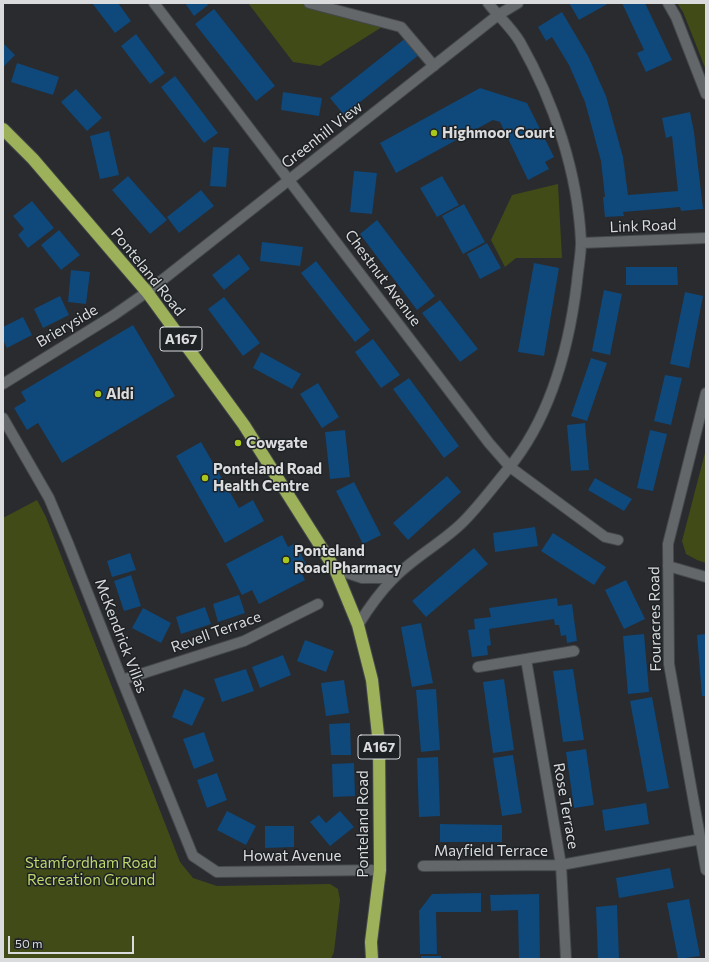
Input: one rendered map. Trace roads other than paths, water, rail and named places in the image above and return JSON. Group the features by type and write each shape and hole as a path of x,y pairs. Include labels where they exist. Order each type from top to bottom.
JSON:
{"highway":[{"name":"Ponteland Road","path":"3,128 33,159 147,292 244,425 335,569 358,626 372,680 379,744 380,870 371,942 372,959"},
{"name":"Ponteland Road","path":"363,959 371,942"}],"street":[{"name":"Chestnut Avenue","path":"154,3 290,179 484,436 510,467 606,537 618,540"},
{"path":"309,3 401,27 434,66"},
{"path":"358,626 369,608 393,578 462,523 510,467 534,431 566,351 573,316 581,243 573,184 559,128 523,47 488,3"},
{"name":"Greenhill View","path":"147,292 498,15 518,3"},
{"path":"668,3 676,17 706,94"},
{"name":"Link Road","path":"581,243 706,238"},
{"name":"Brieryside","path":"3,384 114,316 147,292"},
{"name":"Fouracres Road","path":"706,393 703,425 668,544 669,664 706,870"},
{"name":"McKendrick Villas","path":"3,418 52,504 193,856 206,864"},
{"path":"668,566 706,577"},
{"path":"335,569 362,578 393,578"},
{"name":"Revell Terrace","path":"122,680 244,641 318,604"},
{"path":"478,668 574,651"},
{"name":"Rose Terrace","path":"526,659 562,865 566,959"},
{"name":"Mayfield Terrace","path":"423,866 562,865 700,839"},
{"name":"Howat Avenue","path":"206,864 217,872 380,870"}],"place":[{"name":"Highmoor Court","path":"434,133"},
{"name":"Aldi","path":"98,394"},
{"name":"Cowgate","path":"238,443"},
{"name":"Ponteland Road Health Centre","path":"205,478"},
{"name":"Ponteland Road Pharmacy","path":"286,560"}],"park label":[{"name":"Stamfordham Road Recreation Ground","path":"91,872"}]}
